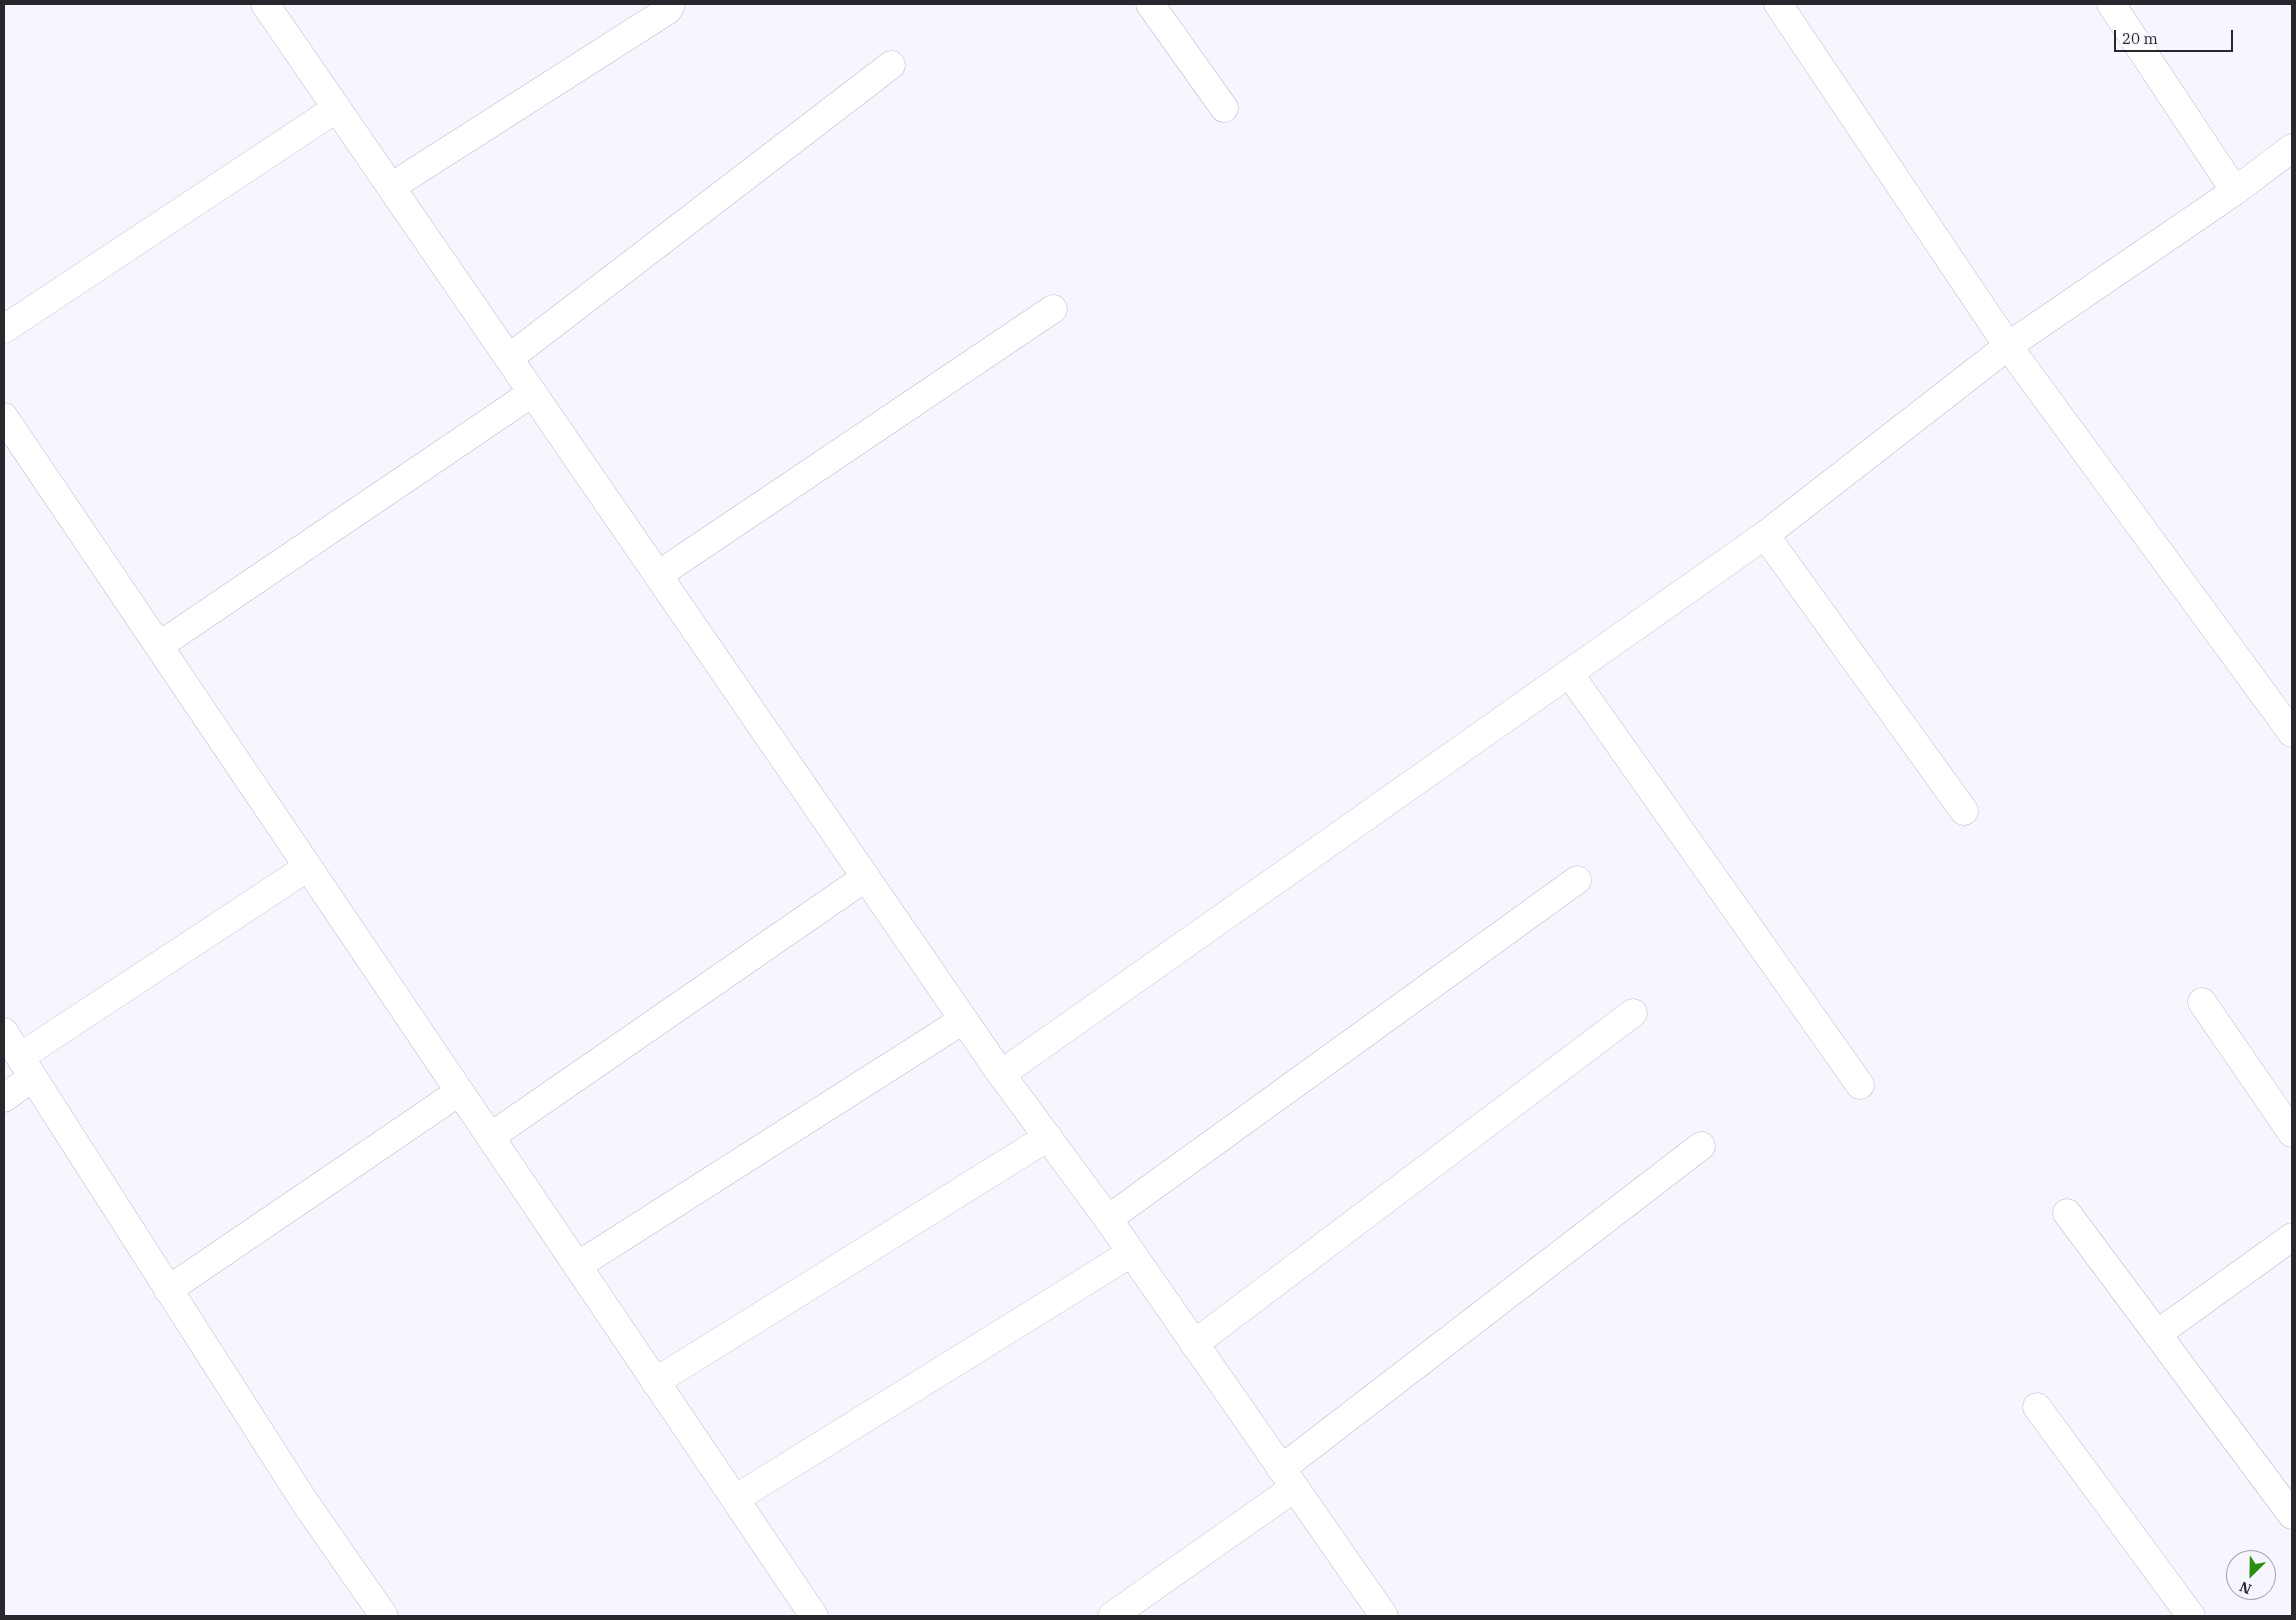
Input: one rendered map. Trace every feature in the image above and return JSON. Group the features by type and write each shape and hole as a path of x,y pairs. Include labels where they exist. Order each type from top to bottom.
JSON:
{"street":[{"path":"265,4 1001,1074 1108,1219 1384,1616"},
{"path":"391,188 668,10 671,4"},
{"path":"1150,4 1224,108"},
{"path":"1778,4 2008,346 2292,732"},
{"path":"2111,4 2235,190"},
{"path":"509,358 891,65"},
{"path":"4,329 337,108"},
{"path":"1001,1074 1764,535 2008,346 2235,190 2292,148"},
{"path":"658,576 1053,309"},
{"path":"160,645 532,393"},
{"path":"4,417 160,645 459,1092 814,1616"},
{"path":"1764,535 1964,811"},
{"path":"1569,673 1860,1085"},
{"path":"4,1098 27,1067 308,867"},
{"path":"490,1137 866,877"},
{"path":"1108,1219 1577,880"},
{"path":"2202,1002 2292,1133"},
{"path":"1194,1344 1633,1013"},
{"path":"577,1266 964,1020"},
{"path":"4,1032 304,1501 384,1616"},
{"path":"168,1290 459,1092"},
{"path":"656,1382 1048,1137"},
{"path":"1112,1616 1701,1146"},
{"path":"2067,1213 2292,1515"},
{"path":"2157,1334 2292,1237"},
{"path":"735,1499 1131,1252"},
{"path":"2037,1407 2191,1616"}]}
